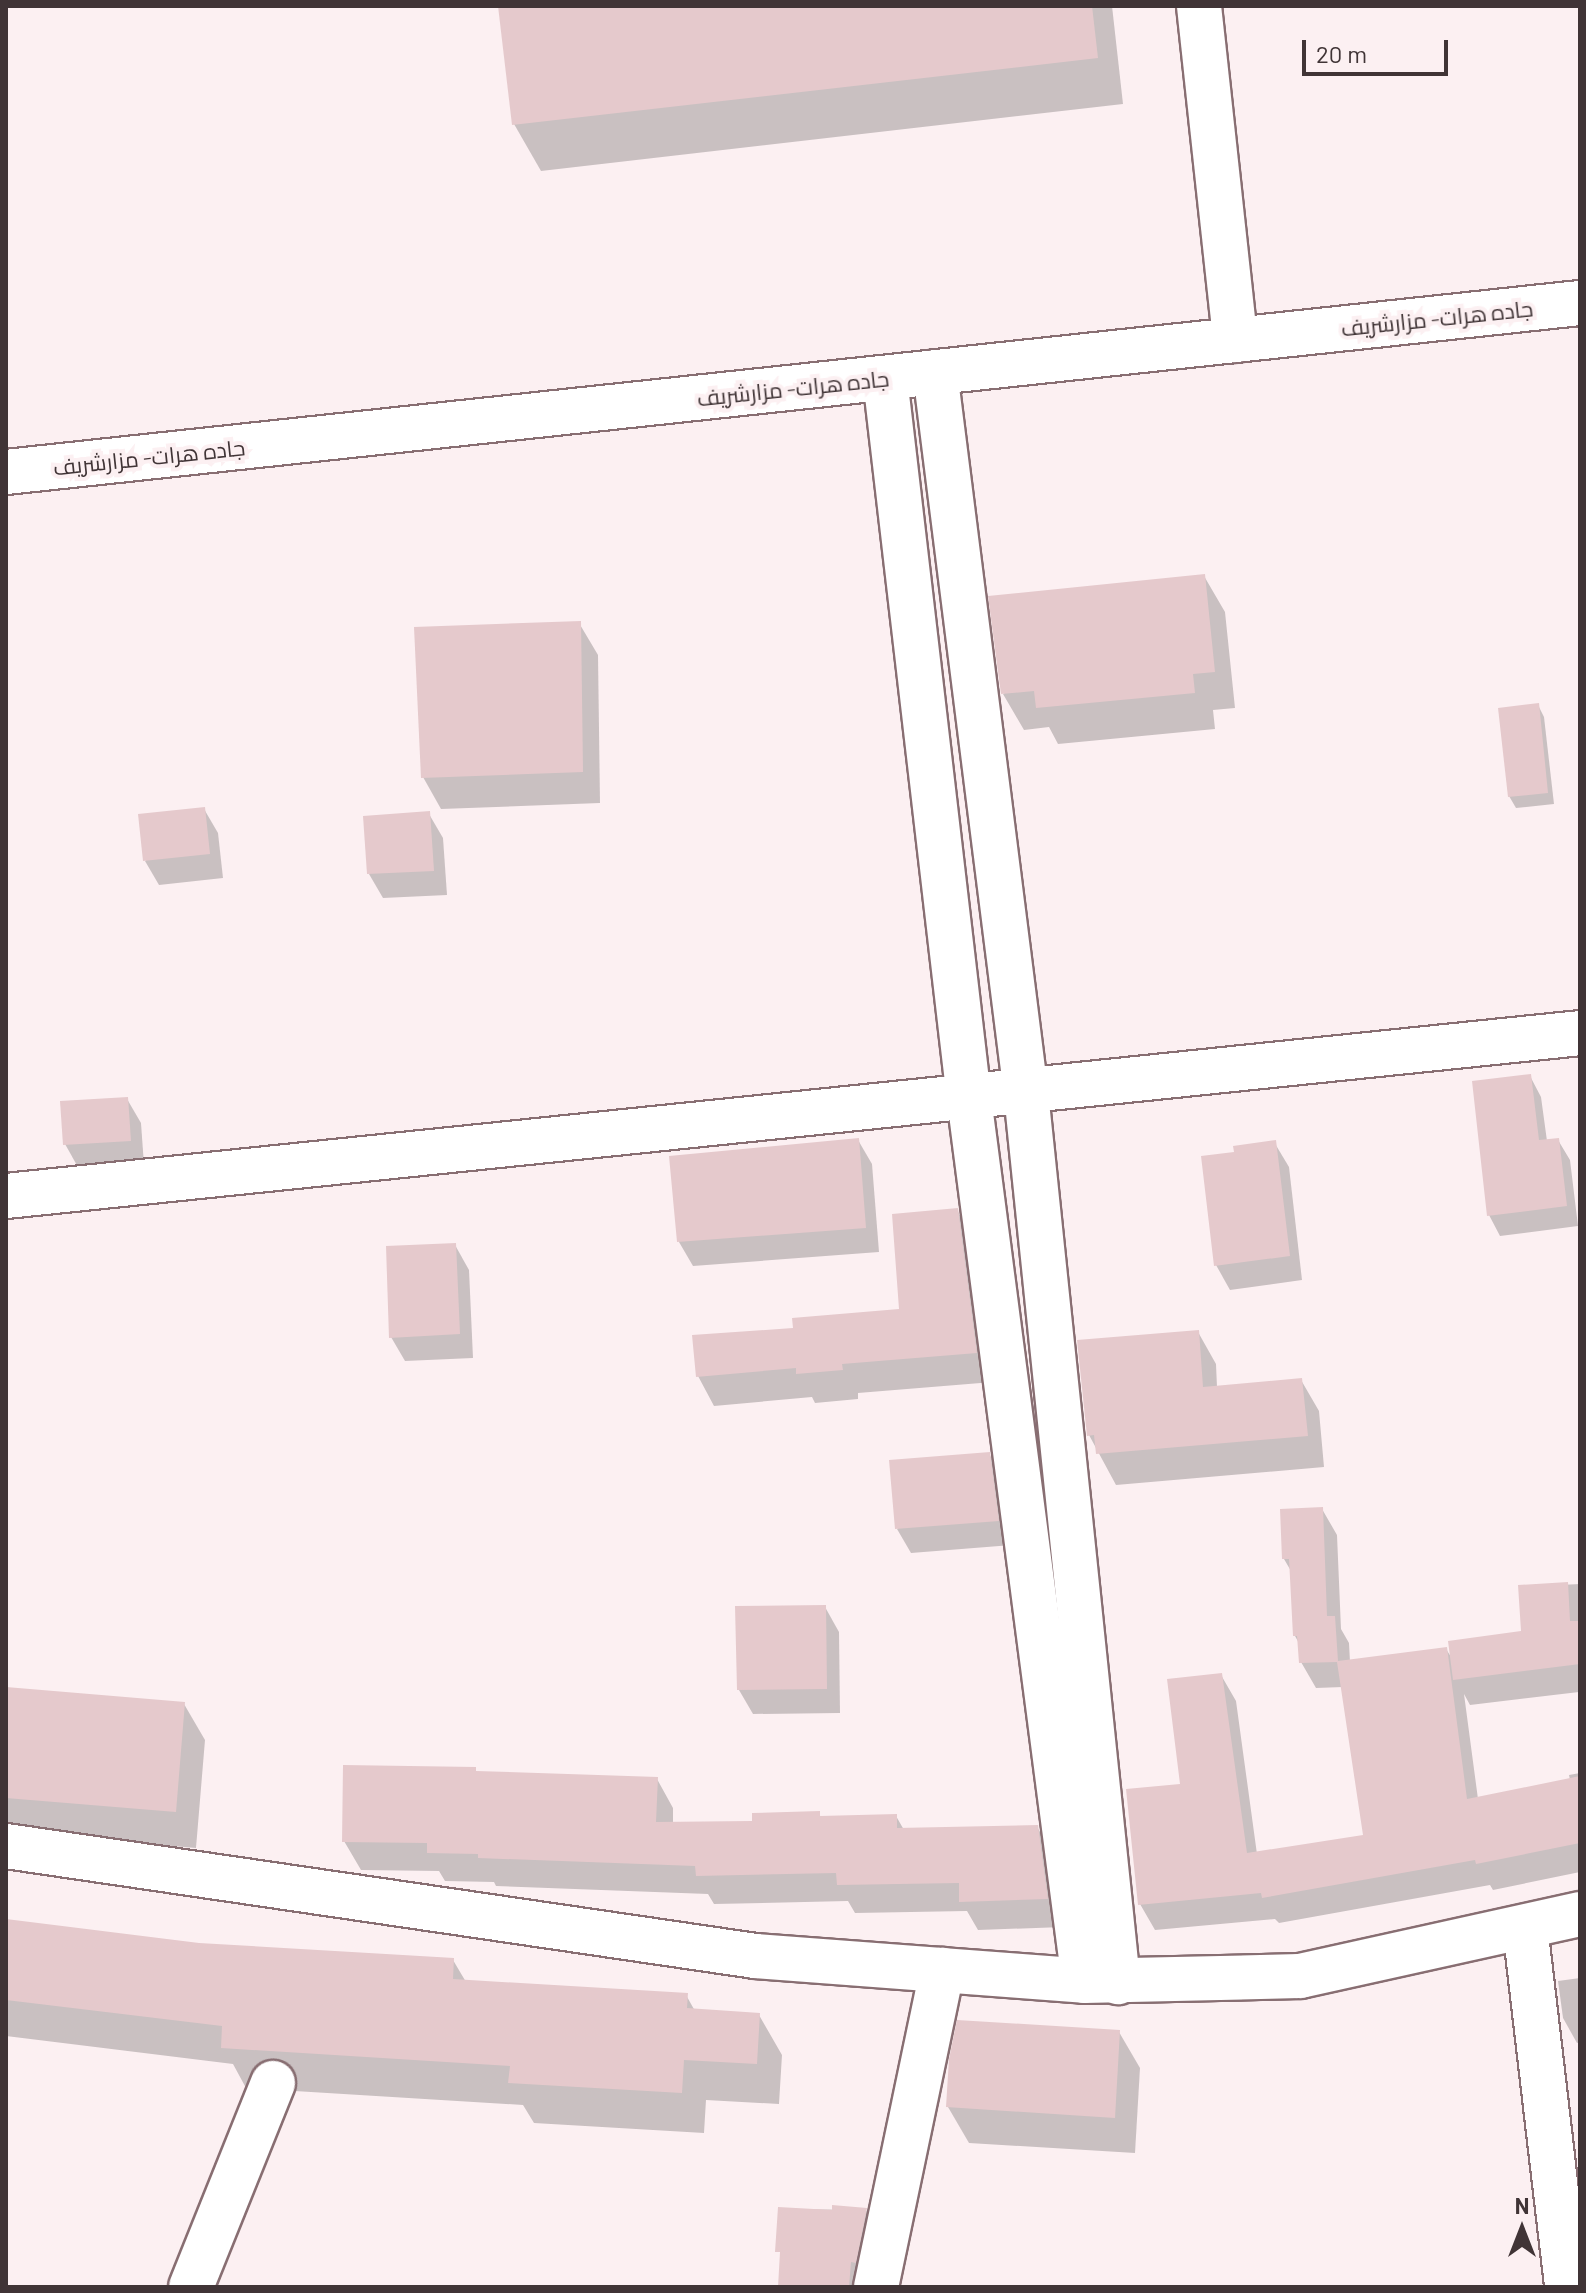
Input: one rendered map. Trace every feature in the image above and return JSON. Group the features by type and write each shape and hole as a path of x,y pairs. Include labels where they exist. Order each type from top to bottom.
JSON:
{"main road":[{"path":"1199,6 1235,340"},
{"name":"جاده هرات- مزارشریف","path":"6,472 1580,303"},
{"path":"935,372 1026,1093 1101,1982"},
{"path":"885,378 969,1098 1101,1982"},
{"path":"6,1196 1026,1093 1580,1033"},
{"path":"6,1846 755,1956 1101,1982 1300,1976 1580,1914"},
{"path":"1525,1927 1567,2287"},
{"path":"876,2287 942,1970"},
{"path":"191,2287 273,2083"}],"building":[{"path":"498,6 1092,6 1098,58 512,125"},
{"path":"1205,574 1215,672 1193,674 1195,693 1036,708 1034,691 1001,694 988,596"},
{"path":"581,621 583,772 421,778 414,627"},
{"path":"1539,703 1548,793 1508,797 1498,708"},
{"path":"205,807 210,854 143,861 138,814"},
{"path":"430,811 434,871 367,874 363,816"},
{"path":"1531,1074 1539,1140 1559,1138 1567,1206 1487,1216 1472,1081"},
{"path":"128,1097 131,1141 63,1145 60,1101"},
{"path":"859,1138 866,1228 677,1242 669,1156"},
{"path":"1276,1140 1290,1256 1214,1266 1201,1156 1234,1152 1233,1146"},
{"path":"958,1208 977,1353 842,1364 843,1370 796,1374 796,1368 696,1377 692,1335 793,1328 792,1318 899,1309 892,1214"},
{"path":"456,1243 460,1334 389,1338 386,1246"},
{"path":"1199,1330 1203,1387 1302,1378 1308,1436 1096,1454 1094,1435 1087,1436 1077,1340"},
{"path":"990,1452 999,1521 895,1529 889,1460"},
{"path":"1323,1507 1327,1616 1335,1616 1338,1661 1447,1647 1467,1799 1580,1776 1580,1843 1476,1864 1475,1860 1262,1898 1261,1893 1138,1905 1126,1789 1180,1784 1167,1679 1222,1673 1247,1853 1363,1835 1337,1662 1299,1663 1297,1636 1293,1636 1289,1559 1282,1559 1280,1509"},
{"path":"1568,1582 1570,1621 1580,1621 1580,1664 1453,1680 1448,1641 1521,1631 1518,1585"},
{"path":"826,1605 827,1689 737,1690 735,1606"},
{"path":"6,1687 185,1702 176,1812 6,1798"},
{"path":"343,1765 476,1767 476,1771 658,1777 656,1822 752,1821 752,1813 820,1811 820,1816 897,1814 897,1828 1038,1825 1048,1899 959,1902 959,1883 837,1885 836,1873 696,1876 695,1866 478,1858 478,1854 427,1853 427,1843 342,1842"},
{"path":"6,1919 199,1943 454,1958 453,1979 688,1993 687,2008 760,2013 757,2064 684,2060 682,2093 508,2083 510,2066 221,2048 222,2026 6,2000"},
{"path":"957,2020 1120,2030 1115,2118 946,2107 949,2059"},
{"path":"832,2205 867,2208 856,2263 851,2262 849,2287 778,2287 780,2252 775,2252 778,2207 832,2210"}]}
